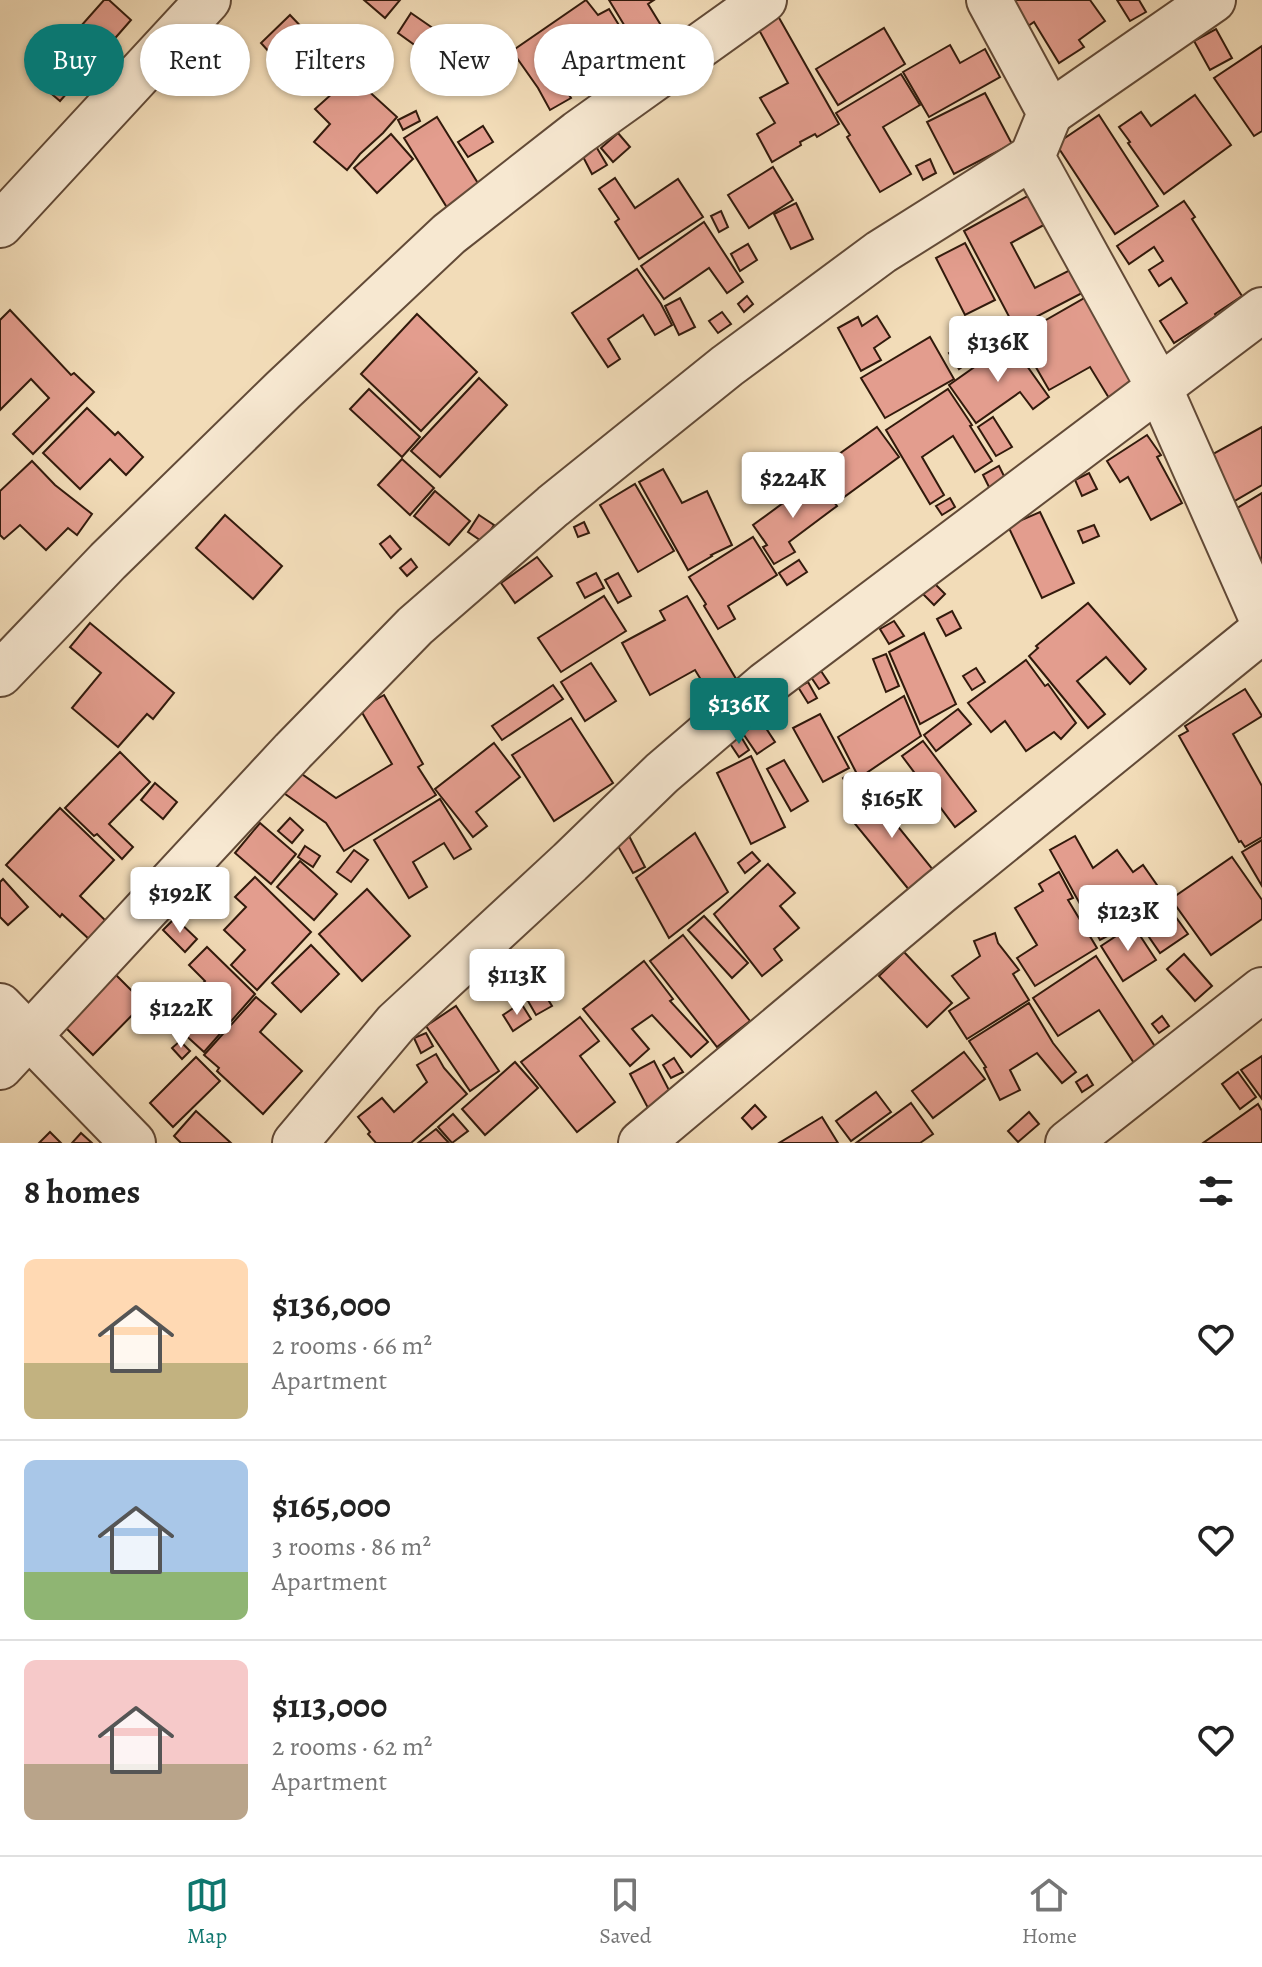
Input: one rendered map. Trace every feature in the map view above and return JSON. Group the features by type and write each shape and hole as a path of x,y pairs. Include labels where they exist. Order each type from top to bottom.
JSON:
{"street":[{"path":"2,220 208,0"},
{"path":"0,674 108,561 261,411 449,234 578,133 764,0"},
{"path":"989,0 1050,113"},
{"path":"0,1067 15,1020 293,751 415,626 553,506 727,366 881,252 1032,157 1050,113 1213,0"},
{"path":"641,1143 940,892 1260,633 1159,387 1032,157"},
{"path":"295,1143 396,1023 662,773 766,684 1262,310"},
{"path":"1068,1143 1262,990"},
{"path":"15,1020 133,1143"}],"building":[{"path":"104,0 109,0 131,20 124,28 124,24 83,24"},
{"path":"364,0 400,0 385,18"},
{"path":"586,0 598,15 609,9 618,24 551,24"},
{"path":"609,0 654,0 648,4 660,24 624,24"},
{"path":"1012,0 1090,0 1105,21 1079,40 1084,47 1059,63 1034,22 1028,26"},
{"path":"1117,0 1139,0 1146,12 1130,21"},
{"path":"411,13 427,24 410,24 410,42 398,33"},
{"path":"290,15 299,24 281,24"},
{"path":"778,16 839,124 817,137 815,134 800,142 801,145 772,162 757,134 775,123 760,98 788,83 758,28"},
{"path":"884,28 905,64 838,105 816,69"},
{"path":"1216,29 1232,58 1210,70 1194,41"},
{"path":"534,36 534,82 518,60 518,47"},
{"path":"950,45 960,63 985,49 1000,77 929,117 903,72"},
{"path":"1262,46 1262,131 1254,136 1214,78"},
{"path":"901,74 920,105 883,127 911,174 880,192 836,113"},
{"path":"985,93 1012,144 954,174 927,122"},
{"path":"1195,95 1231,145 1164,194 1119,127 1141,112 1151,126"},
{"path":"330,96 374,96 397,117 347,170 314,142 330,124 315,109"},
{"path":"542,96 571,98 550,110"},
{"path":"416,111 420,121 403,130 398,120"},
{"path":"1099,115 1158,206 1115,234 1056,144"},
{"path":"437,117 484,193 451,214 404,138"},
{"path":"483,126 493,142 468,157 458,142"},
{"path":"618,133 630,147 613,162 601,148"},
{"path":"391,134 413,159 377,193 354,168"},
{"path":"594,143 607,165 592,174 580,151"},
{"path":"930,159 936,173 923,180 916,166"},
{"path":"773,167 793,200 749,228 728,195"},
{"path":"615,178 635,208 678,179 703,217 639,259 615,222 619,219 599,189"},
{"path":"1035,192 1051,221 1011,243 1035,288 1072,269 1084,292 1015,328 964,231"},
{"path":"1184,201 1195,217 1192,219 1242,296 1174,343 1160,321 1187,303 1171,278 1159,286 1149,270 1163,261 1154,247 1129,264 1117,246"},
{"path":"796,203 813,239 791,249 774,214"},
{"path":"721,211 728,227 719,232 711,216"},
{"path":"704,222 743,282 727,293 709,268 664,299 641,266"},
{"path":"965,243 995,300 965,315 936,258"},
{"path":"748,244 757,260 740,271 731,254"},
{"path":"637,269 672,325 655,335 643,315 608,339 620,359 608,367 572,313"},
{"path":"747,296 753,304 744,312 738,304"},
{"path":"1088,296 1137,389 1112,403 1090,367 1049,390 1018,336"},
{"path":"680,298 695,327 679,335 665,306"},
{"path":"10,310 71,375 74,373 94,392 33,454 13,434 49,398 31,379 0,410 0,320"},
{"path":"722,312 731,324 718,333 709,321"},
{"path":"417,314 477,372 421,431 361,374"},
{"path":"877,316 890,337 874,348 881,360 861,371 838,328 858,317 862,326"},
{"path":"930,337 954,379 885,418 861,378"},
{"path":"1010,342 1049,397 1033,409 1020,392 976,423 949,385"},
{"path":"965,343 975,358 959,369 949,353"},
{"path":"479,378 507,405 440,477 411,451"},
{"path":"369,389 420,437 402,457 350,409"},
{"path":"948,389 992,461 975,472 953,436 922,457 944,495 930,504 886,430"},
{"path":"87,408 143,457 126,475 110,459 80,489 43,453"},
{"path":"993,417 1012,447 996,456 978,427"},
{"path":"877,427 899,457 840,500 818,469"},
{"path":"1262,427 1262,485 1231,503 1206,458"},
{"path":"1147,435 1161,455 1157,457 1182,503 1151,520 1128,477 1120,482 1107,461"},
{"path":"402,459 434,488 410,515 378,485"},
{"path":"32,461 55,485 92,514 77,535 68,528 46,550 20,525 4,539 0,535 0,491"},
{"path":"999,466 1006,480 990,489 983,475"},
{"path":"663,469 682,503 707,491 732,545 688,570 639,482"},
{"path":"1089,473 1097,489 1082,496 1075,480"},
{"path":"816,479 837,506 789,542 795,552 774,564 763,547 767,545 753,525"},
{"path":"635,484 674,551 638,572 600,505"},
{"path":"435,491 470,521 449,545 414,516"},
{"path":"1262,493 1262,576 1229,513"},
{"path":"950,498 955,507 942,515 936,506"},
{"path":"1040,512 1074,583 1042,598 1008,526"},
{"path":"225,515 282,566 253,599 196,548"},
{"path":"479,515 494,525 483,542 468,532"},
{"path":"584,522 589,533 578,537 574,527"},
{"path":"1094,525 1099,536 1083,543 1078,531"},
{"path":"390,536 401,549 391,558 380,544"},
{"path":"753,537 777,575 728,606 735,619 718,629 689,577"},
{"path":"537,557 552,576 515,603 501,583"},
{"path":"411,559 417,567 407,576 400,568"},
{"path":"799,560 807,572 787,585 779,573"},
{"path":"596,573 604,588 585,598 577,583"},
{"path":"618,573 631,596 618,603 605,580"},
{"path":"934,583 945,594 934,605 923,594"},
{"path":"604,596 626,631 561,672 538,638"},
{"path":"687,596 742,689 716,704 695,670 650,695 622,643 665,620 660,611"},
{"path":"1088,603 1146,669 1130,684 1106,657 1077,681 1105,714 1088,728 1029,656 1038,648 1036,646"},
{"path":"952,611 961,628 946,636 937,619"},
{"path":"894,621 904,636 889,644 880,629"},
{"path":"90,623 174,693 153,719 147,714 118,747 72,708 101,673 70,647"},
{"path":"924,633 956,704 920,724 889,652"},
{"path":"886,654 899,686 886,692 873,659"},
{"path":"1026,660 1076,723 1061,739 1054,732 1026,751 1005,721 991,732 968,703"},
{"path":"591,663 616,701 585,721 561,682"},
{"path":"976,668 985,682 972,690 963,676"},
{"path":"821,671 829,683 819,689 811,677"},
{"path":"808,682 817,698 808,703 798,687"},
{"path":"553,685 563,699 502,740 492,726"},
{"path":"1245,689 1262,716 1233,734 1262,786 1262,837 1245,847 1239,842 1179,736 1188,731 1185,726"},
{"path":"384,695 423,764 418,767 436,795 344,851 326,823 281,791 296,770 336,798 392,764 360,709"},
{"path":"904,696 921,736 859,778 838,737"},
{"path":"958,709 971,724 936,751 924,735"},
{"path":"820,714 849,768 823,782 793,728"},
{"path":"571,718 613,783 554,821 512,755"},
{"path":"760,719 775,742 757,754 742,732"},
{"path":"740,735 749,750 739,757 729,742"},
{"path":"923,741 976,811 955,827 902,756"},
{"path":"494,743 520,777 476,812 487,826 473,837 435,789"},
{"path":"120,752 150,782 109,824 133,847 122,859 65,808"},
{"path":"751,756 785,827 751,844 717,773"},
{"path":"784,760 808,801 791,811 767,769"},
{"path":"851,773 857,782 848,787 843,778"},
{"path":"155,783 177,802 163,819 141,800"},
{"path":"888,789 904,808 891,818 934,871 910,891 851,819"},
{"path":"440,799 471,849 454,859 444,843 413,862 427,887 409,898 374,840"},
{"path":"60,808 114,860 80,896 107,922 90,940 62,914 60,917 6,865"},
{"path":"290,818 303,830 292,843 278,831"},
{"path":"260,823 296,854 271,884 235,853"},
{"path":"627,832 645,867 633,873 614,839"},
{"path":"695,833 728,892 669,938 636,878"},
{"path":"1075,836 1093,868 1117,850 1133,872 1143,865 1166,898 1125,927 1100,940 1050,850"},
{"path":"1262,840 1262,886 1242,852"},
{"path":"305,846 320,856 313,867 298,857"},
{"path":"354,850 368,860 351,882 337,872"},
{"path":"752,852 760,861 745,873 738,863"},
{"path":"1232,857 1262,900 1262,919 1211,955 1171,899"},
{"path":"300,861 337,894 314,920 277,887"},
{"path":"768,864 795,893 780,906 799,928 774,949 782,960 762,976 714,914"},
{"path":"1059,872 1073,898 1068,900 1097,948 1035,986 1017,958 1037,945 1015,908 1043,891 1039,884"},
{"path":"255,877 311,932 257,990 231,965 245,950 224,930 246,907 235,897"},
{"path":"3,879 28,907 8,925 0,917 0,882"},
{"path":"367,889 410,936 362,981 319,934"},
{"path":"1165,902 1188,934 1160,953 1138,921"},
{"path":"704,916 748,963 732,978 688,930"},
{"path":"175,918 197,939 185,952 163,930"},
{"path":"1133,925 1156,960 1123,981 1101,946"},
{"path":"995,933 998,943 1019,970 1013,974 1029,1000 967,1039 949,1011 969,998 952,976 980,956 974,941"},
{"path":"683,935 750,1021 717,1047 650,961"},
{"path":"311,945 339,974 301,1012 272,983"},
{"path":"207,947 255,994 204,1052 170,1021 205,981 189,965"},
{"path":"904,952 952,1003 927,1027 879,976"},
{"path":"1184,954 1212,986 1195,1001 1167,969"},
{"path":"1096,956 1156,1048 1134,1063 1099,1010 1058,1036 1033,998"},
{"path":"644,961 673,999 670,1001 708,1042 691,1057 652,1015 632,1029 649,1049 630,1066 583,1009"},
{"path":"116,975 144,1003 93,1055 65,1027"},
{"path":"539,985 552,1006 536,1015 524,994"},
{"path":"256,997 276,1014 260,1032 302,1071 263,1114 204,1055"},
{"path":"521,1003 531,1019 513,1031 503,1015"},
{"path":"1029,1003 1053,1043 1076,1072 1062,1083 1037,1053 1010,1070 1020,1090 1000,1100 986,1067 969,1041"},
{"path":"456,1006 499,1071 470,1091 426,1026"},
{"path":"1162,1016 1169,1026 1159,1033 1152,1024"},
{"path":"580,1017 599,1041 580,1056 615,1102 577,1132 521,1062"},
{"path":"426,1033 433,1046 421,1053 414,1038"},
{"path":"180,1041 190,1051 182,1059 172,1048"},
{"path":"964,1052 985,1079 933,1118 912,1091"},
{"path":"436,1054 467,1094 411,1143 376,1143 358,1117 382,1098 394,1112 427,1082 417,1065"},
{"path":"1262,1056 1262,1099 1241,1070"},
{"path":"196,1057 220,1081 173,1127 150,1103"},
{"path":"674,1058 683,1072 671,1078 663,1065"},
{"path":"654,1061 672,1096 648,1108 630,1074"},
{"path":"515,1062 538,1088 485,1135 462,1109"},
{"path":"1238,1072 1256,1097 1240,1109 1222,1084"},
{"path":"1087,1075 1093,1085 1082,1092 1076,1082"},
{"path":"876,1092 891,1112 851,1141 836,1121"},
{"path":"911,1103 933,1134 920,1143 856,1143"},
{"path":"1258,1104 1262,1111 1262,1143 1203,1143"},
{"path":"755,1105 766,1117 752,1129 742,1118"},
{"path":"196,1111 231,1143 181,1143 174,1136"},
{"path":"1029,1112 1039,1124 1018,1142 1008,1131"},
{"path":"453,1114 468,1131 452,1143 438,1127"},
{"path":"822,1117 838,1143 779,1143"},
{"path":"436,1129 449,1143 418,1143"},
{"path":"50,1132 61,1143 39,1143"},
{"path":"81,1133 92,1143 72,1143"}]}
